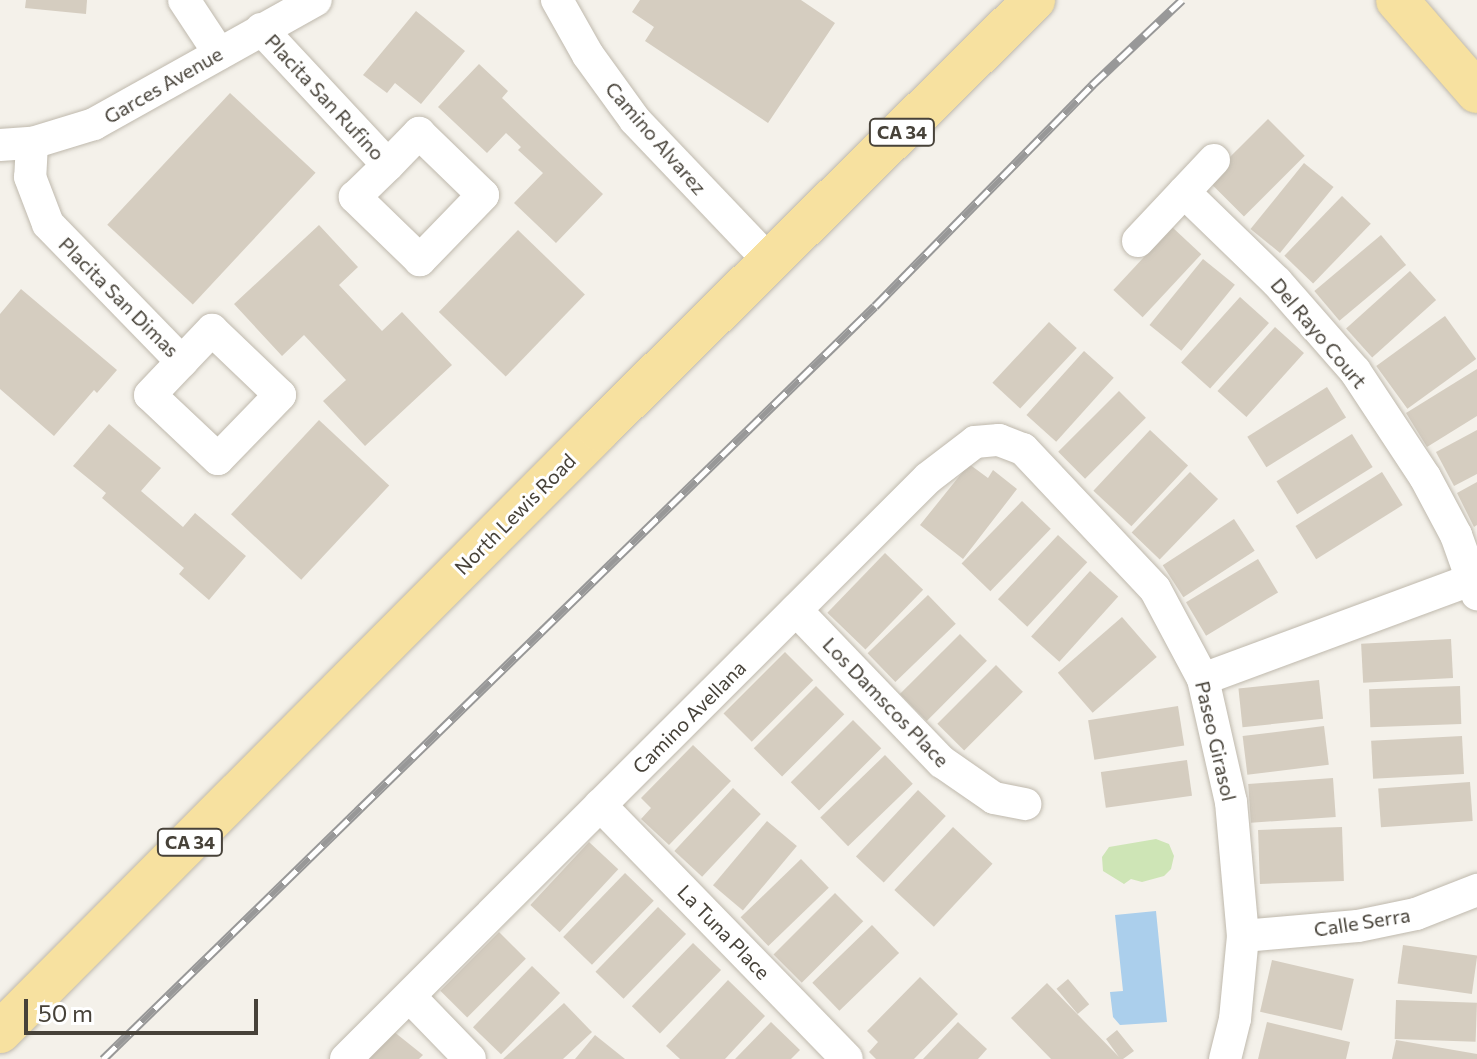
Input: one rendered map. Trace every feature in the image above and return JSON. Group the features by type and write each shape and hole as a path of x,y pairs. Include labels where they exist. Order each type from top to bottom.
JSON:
{"main road":[{"path":"1397,0 1477,92"},
{"name":"North Lewis Road","path":"0,1032 1031,1"}],"street":[{"path":"184,0 219,53"},
{"name":"Garces Avenue","path":"16,144 94,124 316,0"},
{"name":"Camino Alvarez","path":"557,0 588,55 635,120 771,263"},
{"name":"Placita San Rufino","path":"261,29 388,165"},
{"name":"Placita San Dimas","path":"16,144 48,224 182,362"},
{"path":"1138,241 1214,160"},
{"name":"Del Rayo Court","path":"1184,192 1277,282 1355,371 1425,477 1456,535 1475,586 1203,679"},
{"name":"Camino Avellana","path":"346,1059 928,478 975,442 999,440 1023,449 1047,476"},
{"name":"Paseo Girasol","path":"1047,476 1155,589 1203,679 1231,802 1243,936 1235,1019 1225,1059"},
{"name":"Los Damscos Place","path":"796,610 942,762 994,798 1025,804"},
{"name":"La Tuna Place","path":"600,805 847,1059"},
{"name":"Calle Serra","path":"1243,936 1358,926 1416,914 1477,890"},
{"path":"410,997 470,1059"}],"green space":[{"path":"1156,839 1169,844 1174,856 1171,869 1164,876 1142,882 1131,879 1124,884 1103,871 1102,857 1109,847"}],"water":[{"path":"1156,911 1167,1022 1120,1025 1113,1017 1110,992 1123,991 1115,915"}],"building":[{"path":"26,0 87,0 86,14 25,8"},
{"path":"640,0 801,0 835,23 768,123 645,41 654,27 632,12"},
{"path":"416,11 465,51 421,104 395,83 387,93 363,75"},
{"path":"479,64 508,91 502,98 603,194 556,243 514,203 543,173 518,150 521,147 506,133 487,153 438,107"},
{"path":"230,93 316,173 193,304 107,225"},
{"path":"1268,119 1305,156 1244,217 1207,180"},
{"path":"1304,163 1334,187 1280,253 1251,229"},
{"path":"1342,196 1371,224 1313,283 1284,256"},
{"path":"319,225 358,267 339,285 382,331 402,312 452,365 365,446 323,401 346,380 304,335 282,356 234,304"},
{"path":"1172,227 1201,254 1143,317 1113,290"},
{"path":"518,230 585,295 506,377 439,312"},
{"path":"1381,235 1406,265 1339,321 1314,291"},
{"path":"1203,259 1235,285 1181,351 1150,325"},
{"path":"1410,271 1436,300 1372,358 1346,329"},
{"path":"21,289 117,370 97,393 94,390 54,436 0,389 0,314"},
{"path":"1240,297 1269,323 1210,388 1181,362"},
{"path":"1445,316 1476,359 1407,409 1376,366"},
{"path":"1049,322 1077,348 1020,409 992,383"},
{"path":"1275,327 1304,353 1246,417 1217,391"},
{"path":"1084,351 1114,378 1056,442 1026,415"},
{"path":"1477,369 1477,416 1427,447 1406,413"},
{"path":"1327,387 1346,418 1266,467 1247,437"},
{"path":"1119,391 1146,418 1085,479 1058,452"},
{"path":"319,420 389,485 301,580 231,514"},
{"path":"109,424 161,468 141,491 183,527 195,513 246,556 209,600 179,574 184,568 102,498 106,493 73,466"},
{"path":"1150,430 1188,465 1131,526 1093,491"},
{"path":"1477,430 1477,474 1454,486 1436,452"},
{"path":"1352,434 1373,467 1297,514 1277,481"},
{"path":"969,464 988,478 993,470 1017,489 963,559 920,525"},
{"path":"1190,472 1218,499 1160,560 1132,532"},
{"path":"1382,472 1403,505 1316,559 1295,526"},
{"path":"1477,482 1477,525 1474,527 1457,493"},
{"path":"1022,501 1051,529 990,591 962,564"},
{"path":"1234,519 1255,551 1183,597 1163,565"},
{"path":"1058,535 1087,562 1027,627 998,599"},
{"path":"885,553 923,590 865,650 827,613"},
{"path":"1258,559 1278,592 1206,636 1186,602"},
{"path":"1090,571 1118,596 1059,662 1031,636"},
{"path":"928,595 956,624 895,682 868,653"},
{"path":"1122,617 1157,657 1093,713 1058,673"},
{"path":"960,634 987,661 927,721 900,694"},
{"path":"1451,639 1453,678 1363,683 1361,644"},
{"path":"785,652 813,680 752,742 723,714"},
{"path":"996,665 1023,692 964,751 937,724"},
{"path":"1319,680 1323,719 1243,727 1238,688"},
{"path":"816,686 844,714 782,777 754,748"},
{"path":"1460,686 1461,724 1370,727 1369,689"},
{"path":"1178,706 1184,746 1094,760 1088,720"},
{"path":"853,720 881,748 819,811 791,782"},
{"path":"1324,726 1329,765 1247,775 1243,736"},
{"path":"1462,736 1464,774 1373,779 1371,741"},
{"path":"693,745 731,781 669,845 641,819 651,808 641,798"},
{"path":"885,755 913,784 848,846 820,818"},
{"path":"1187,760 1192,796 1106,808 1101,772"},
{"path":"1333,778 1336,817 1251,823 1248,784"},
{"path":"1470,782 1473,821 1381,827 1378,788"},
{"path":"733,788 761,814 702,877 674,851"},
{"path":"918,790 946,816 884,882 856,857"},
{"path":"767,821 797,846 743,910 713,885"},
{"path":"953,827 992,864 934,927 894,890"},
{"path":"1342,827 1344,881 1260,884 1258,830"},
{"path":"589,842 618,869 560,932 530,905"},
{"path":"801,859 829,888 768,946 741,917"},
{"path":"625,873 654,901 592,965 563,937"},
{"path":"835,893 863,921 802,983 773,955"},
{"path":"658,907 686,934 624,999 595,972"},
{"path":"872,925 899,953 839,1011 812,983"},
{"path":"499,932 526,959 467,1018 440,991"},
{"path":"693,943 721,970 660,1033 632,1006"},
{"path":"1403,945 1477,955 1472,994 1398,984"},
{"path":"1272,960 1354,979 1342,1031 1260,1012"},
{"path":"532,966 560,993 501,1054 473,1027"},
{"path":"920,977 958,1014 914,1059 876,1059 869,1052 878,1042 867,1031"},
{"path":"1068,979 1089,1004 1078,1014 1057,989"},
{"path":"728,980 765,1016 725,1059 680,1059 666,1046"},
{"path":"1047,983 1119,1057 1106,1039 1117,1030 1134,1051 1123,1059 1051,1059 1011,1018"},
{"path":"1396,1000 1477,1003 1476,1042 1395,1039"},
{"path":"564,1003 592,1032 563,1059 503,1059"},
{"path":"771,1022 800,1050 791,1059 735,1059"},
{"path":"958,1022 987,1049 978,1059 923,1059"},
{"path":"1267,1022 1350,1042 1346,1059 1258,1059"},
{"path":"393,1031 423,1055 419,1059 369,1059"},
{"path":"595,1035 625,1059 575,1059"},
{"path":"1396,1040 1477,1054 1477,1059 1392,1059"}],"railway":[{"path":"103,1059 875,306 1092,85 1182,0"}]}
